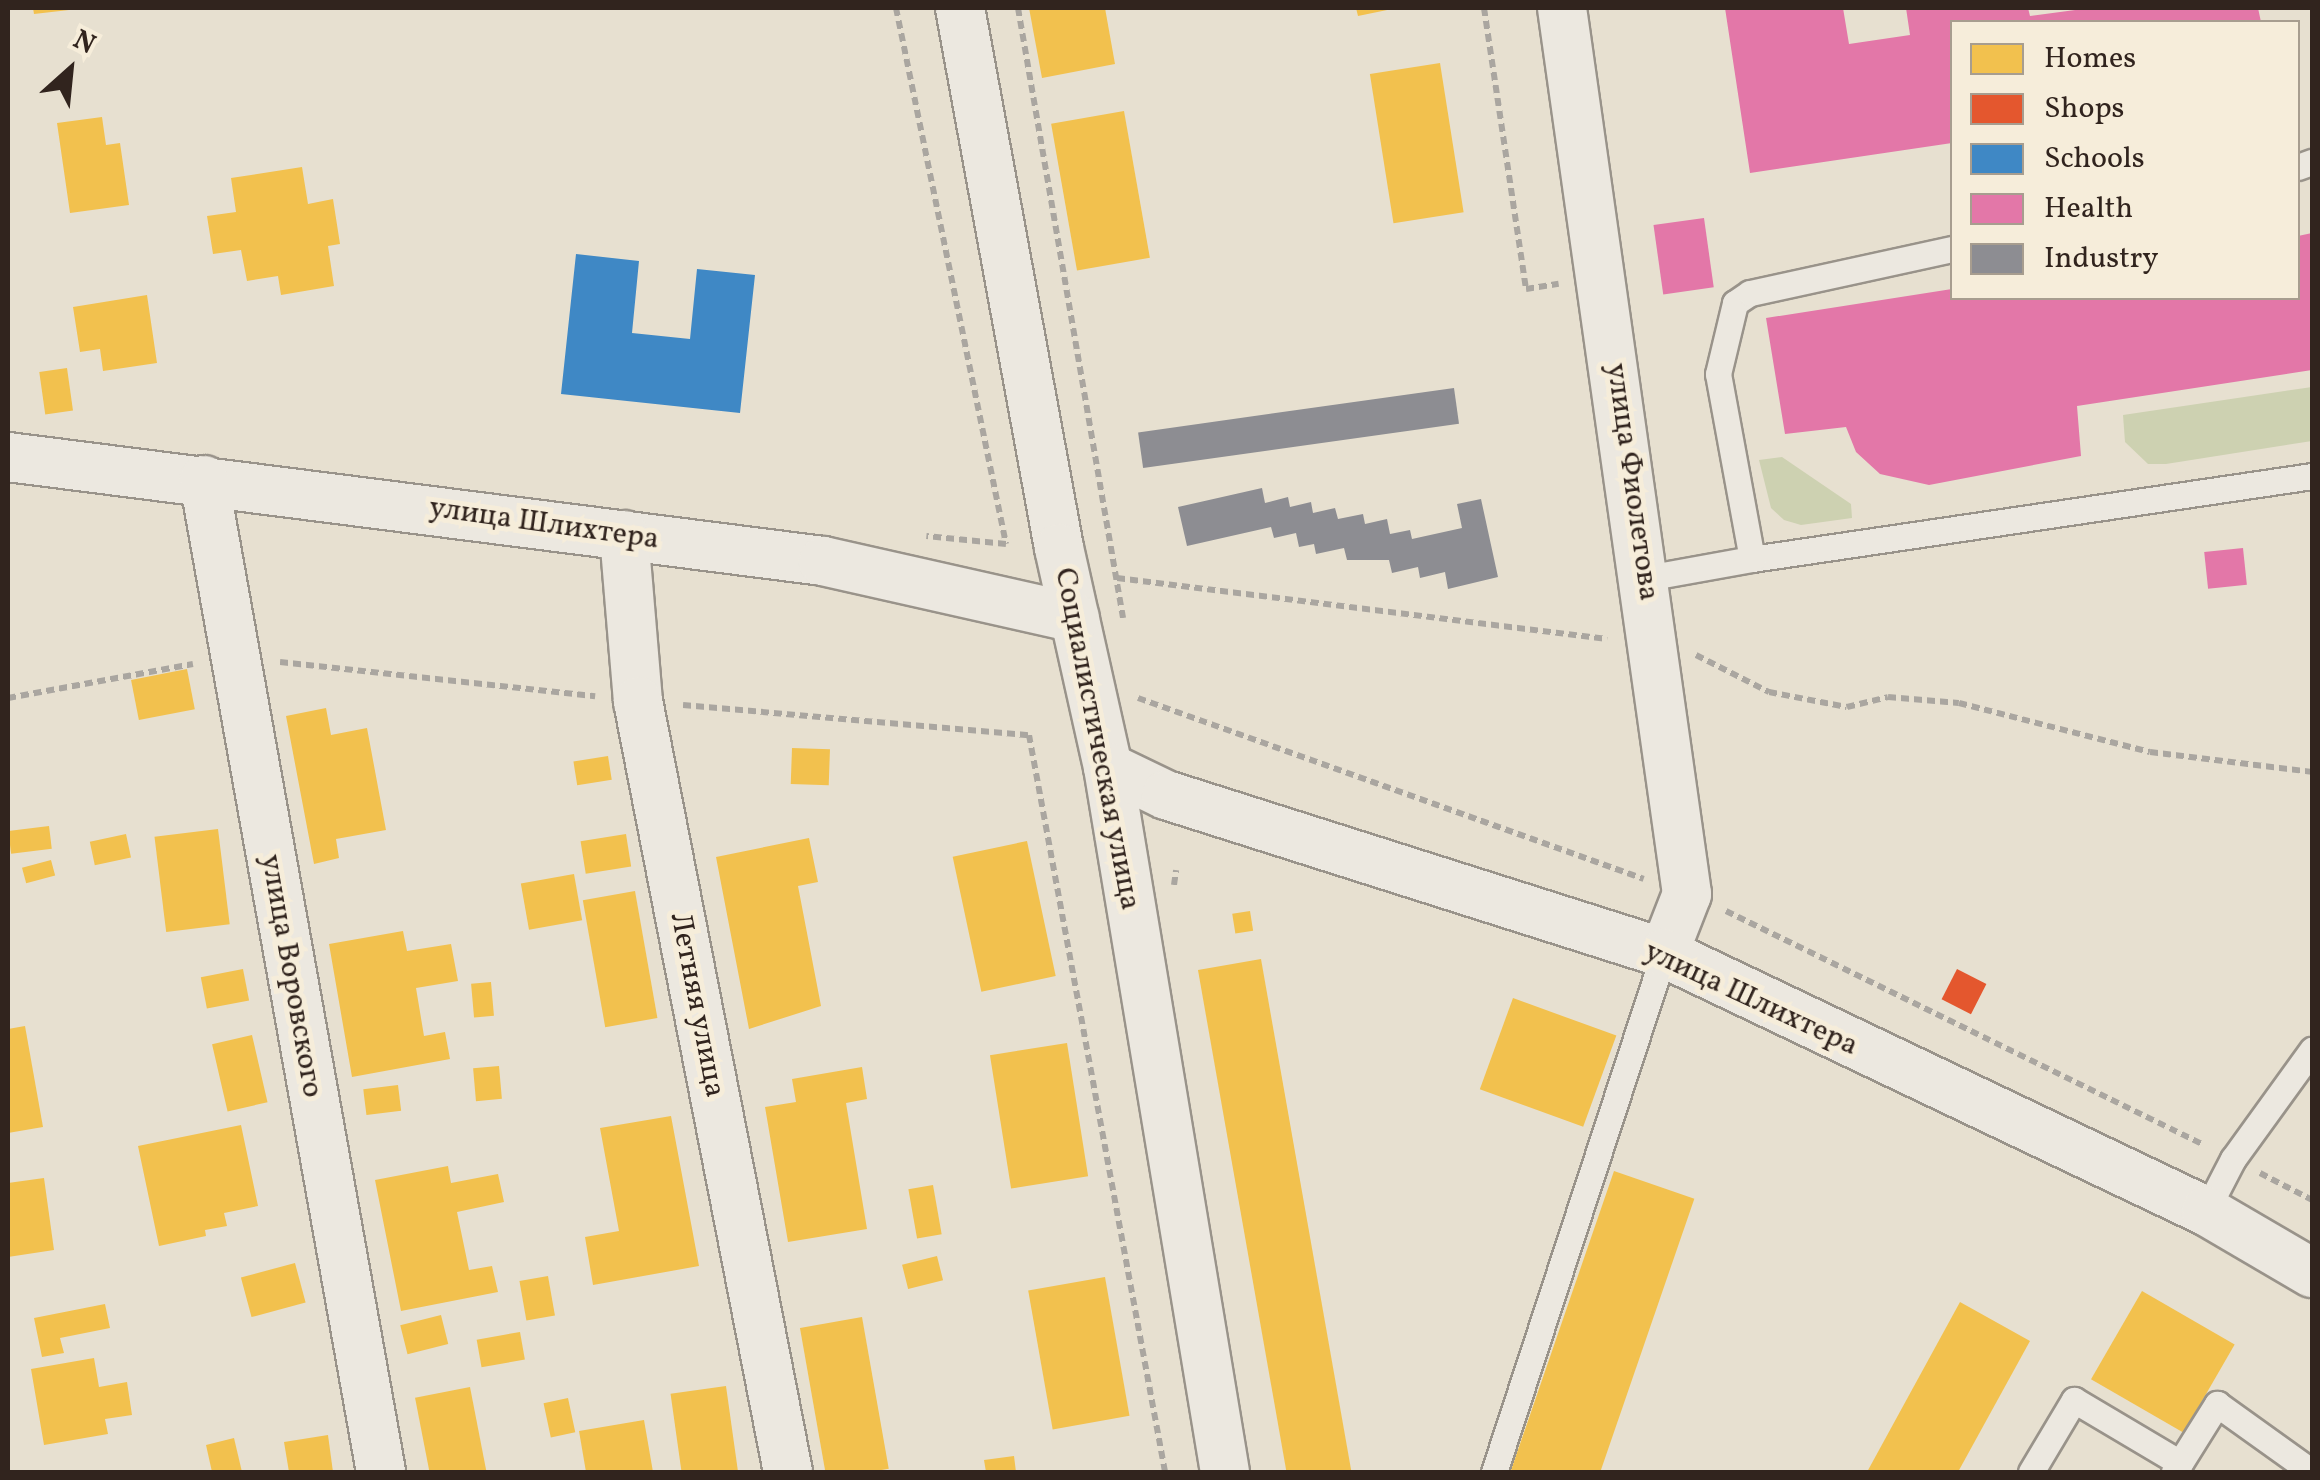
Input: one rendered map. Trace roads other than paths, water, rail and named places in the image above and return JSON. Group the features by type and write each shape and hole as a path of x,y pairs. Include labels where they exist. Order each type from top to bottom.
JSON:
{"street":[{"name":"Социалистическая улица","path":"960,8 1075,618 1108,767 1225,1472"},
{"name":"улица Фиолетова","path":"1562,8 1646,578 1687,894 1664,953"},
{"name":"улица Шлихтера","path":"8,457 823,561 1075,618"},
{"name":"улица Воровского","path":"204,480 382,1472"},
{"name":"Летняя улица","path":"624,535 638,701 788,1472"},
{"name":"улица Шлихтера","path":"1108,767 1166,796 1664,953 2206,1211 2312,1273"}],"lane":[{"path":"1752,559 1718,374 1735,303 1750,293 1950,249"},
{"path":"1646,578 2312,476"},
{"path":"1494,1472 1664,953"},
{"path":"2206,1211 2233,1159 2312,1050"},
{"path":"2031,1472 2074,1400 2177,1468 2217,1404 2312,1472"}]}
